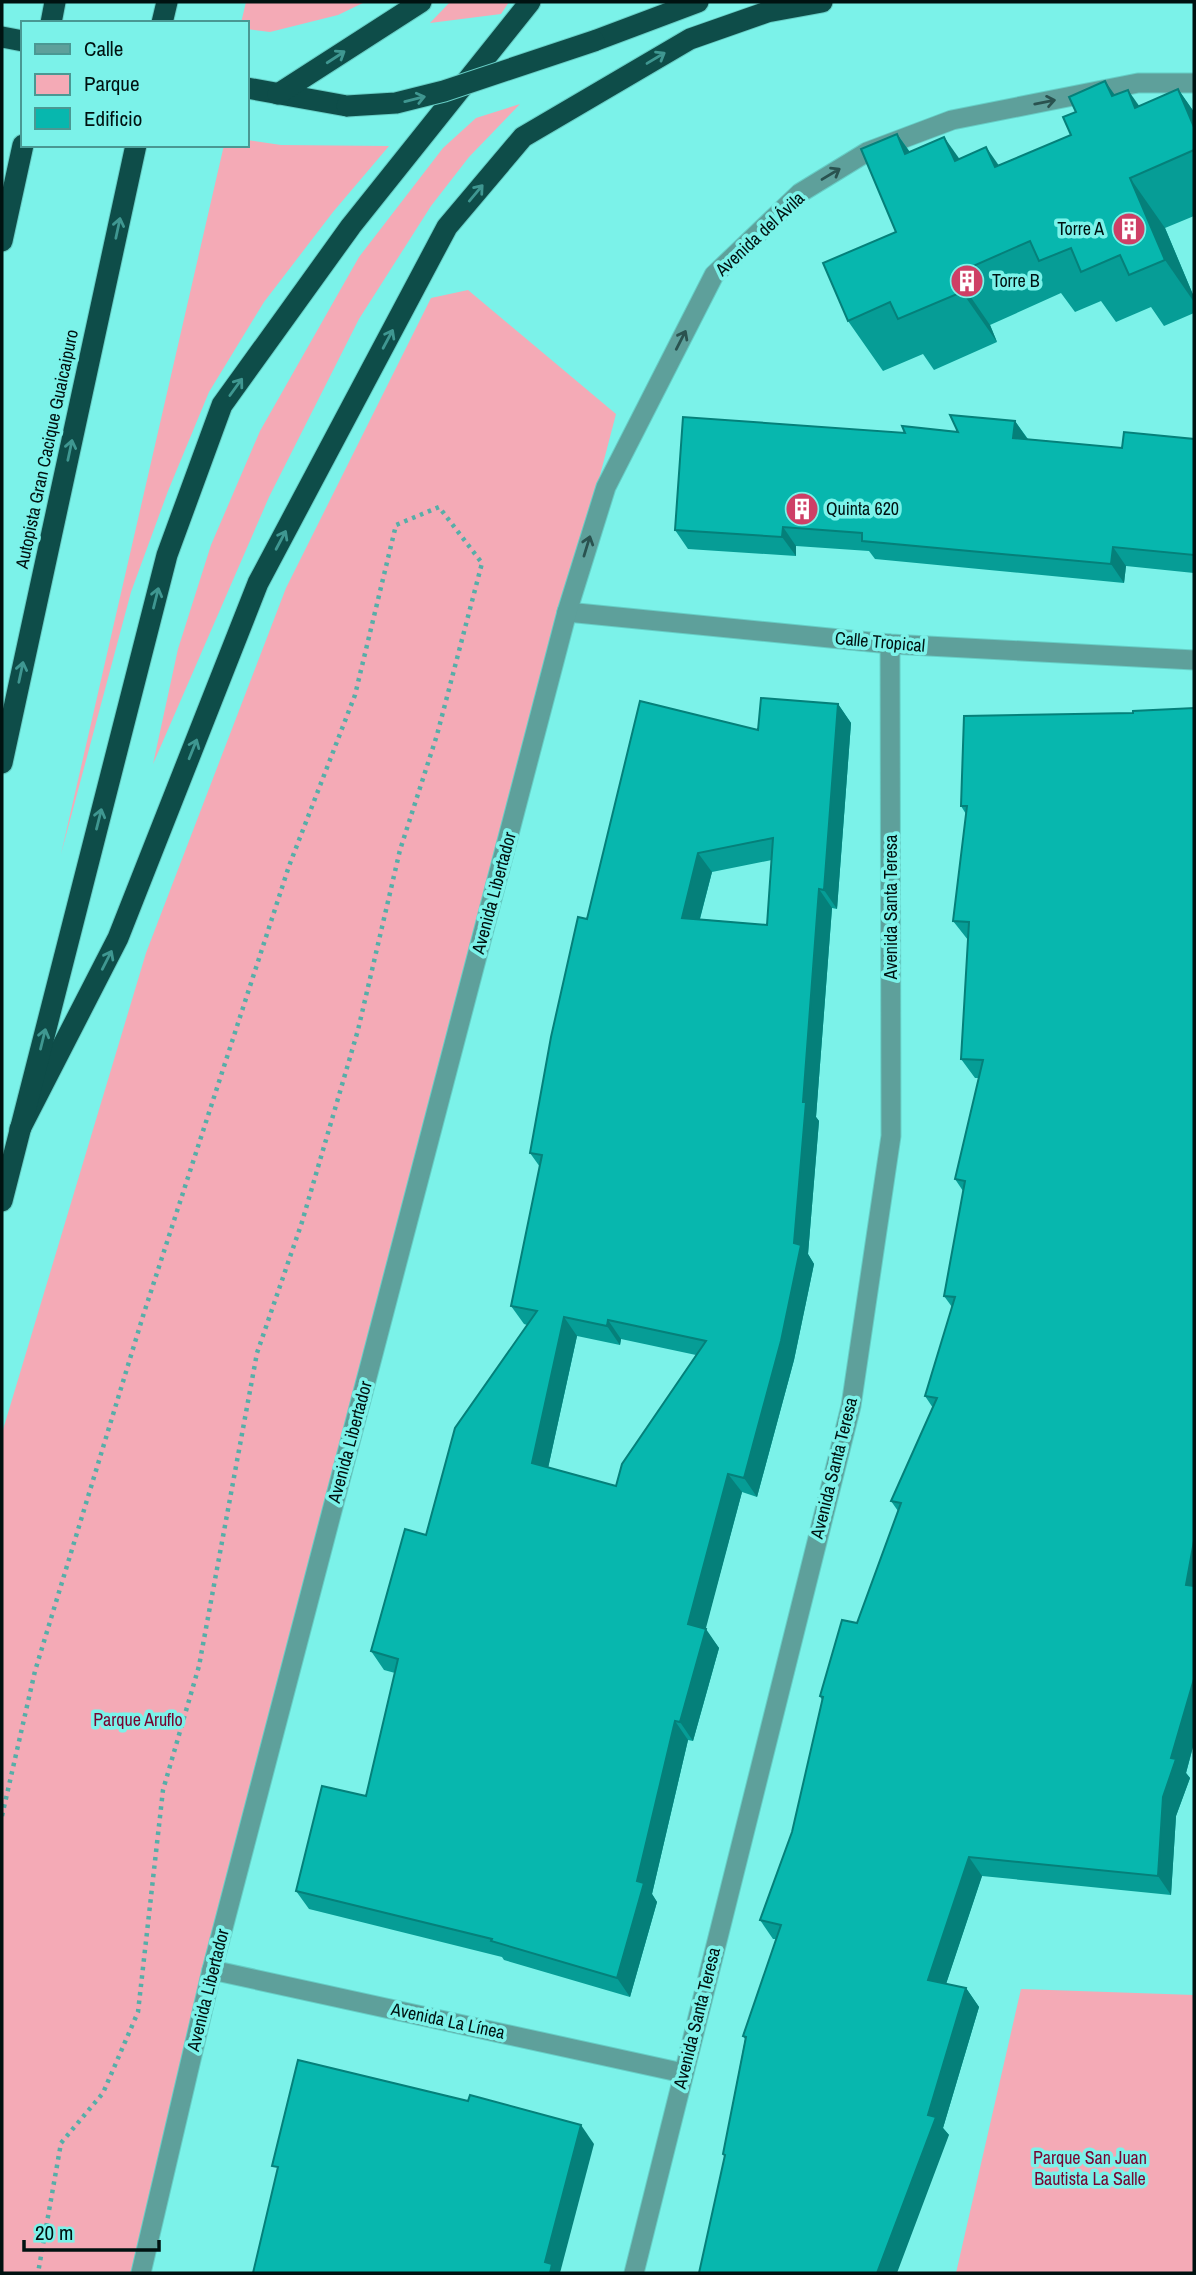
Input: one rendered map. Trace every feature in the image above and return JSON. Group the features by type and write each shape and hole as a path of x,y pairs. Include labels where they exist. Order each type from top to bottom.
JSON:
{"highway":[{"path":"51,21 55,2"},
{"path":"162,21 167,2"},
{"path":"278,94 422,2"},
{"path":"2,1201 167,555 222,405 351,226 530,2"},
{"path":"248,89 347,106 396,103 444,91 594,41 698,2"},
{"path":"20,1129 118,938 258,583 447,227 523,138 535,130 690,38 767,12 822,2"},
{"path":"2,37 21,41"},
{"path":"2,241 23,147"},
{"name":"Autopista Gran Cacique Guaicaipuro","path":"2,763 136,147"}],"street":[{"name":"Avenida del Ávila","path":"567,612 606,487 714,275 800,193 867,152 952,120 1138,83 1194,83"},
{"name":"Calle Tropical","path":"567,612 890,644 1194,660"},
{"name":"Avenida Libertador","path":"141,2273 212,1970 567,612"},
{"name":"Avenida Santa Teresa","path":"634,2273 851,1406 891,1136 890,644"},
{"name":"Avenida La Línea","path":"212,1970 683,2073"}],"path":[{"path":"2,1816 38,1658 225,1059 289,866 355,695 396,526 439,507 482,564 437,735 400,850 358,1030 302,1222 257,1353 199,1666 163,1790 138,2012 103,2093 61,2143 38,2273"}],"green space":[{"path":"246,2 365,2 338,15 270,32 248,29 248,21 241,21"},
{"path":"450,2 509,2 501,14 430,23"},
{"path":"520,104 469,157 431,206 359,319 269,497 153,764 178,649 211,545 260,431 359,257 443,148 476,118"},
{"path":"248,140 281,145 389,146 333,212 264,302 209,392 168,491 131,592 61,854 224,147 248,147"},
{"name":"Parque Aruflo","path":"468,290 616,414 131,2273 2,2273 2,1433 146,953 286,588 431,298"},
{"name":"Parque San Juan Bautista La Salle","path":"1021,1989 1194,1995 1194,2273 956,2273"}],"building":[{"path":"1105,81 1112,96 1128,90 1135,108 1178,89 1194,127 1194,150 1130,178 1165,260 1129,275 1120,255 1081,272 1071,248 1039,261 1030,241 955,274 962,292 898,319 890,302 848,321 823,263 896,232 861,149 897,134 905,154 944,137 955,161 986,147 995,167 1071,135 1063,117 1076,112 1069,97"},
{"path":"950,415 1015,421 1013,438 1122,448 1124,432 1194,439 1194,555 1113,547 1111,564 862,541 862,533 783,527 782,537 675,530 683,417 905,433 902,426 958,432"},
{"path":"761,698 838,704 824,890 819,889 803,1102 806,1102 794,1243 801,1245 781,1341 744,1478 728,1474 688,1624 706,1629 680,1722 675,1721 637,1881 644,1883 617,1978 491,1941 492,1939 296,1891 322,1786 366,1796 398,1659 371,1651 405,1529 426,1535 455,1428 537,1311 511,1306 542,1155 530,1153 551,1037 578,917 587,919 640,701 758,730","holes":["773,838 767,925 682,918 698,853","564,1317 607,1326 608,1320 706,1341 622,1464 616,1486 532,1463"]},
{"path":"1194,708 1194,1541 1186,1585 1194,1586 1194,1679 1171,1758 1176,1759 1163,1797 1158,1876 969,1857 928,1980 966,1988 928,2115 936,2117 877,2273 699,2273 725,2155 723,2154 746,2037 743,2036 781,1925 760,1920 792,1832 823,1697 820,1696 842,1620 857,1623 901,1503 891,1501 937,1398 925,1396 955,1297 944,1296 965,1181 955,1179 983,1060 961,1059 969,922 953,921 967,806 961,806 964,716 1133,713"},
{"path":"298,2060 468,2101 470,2095 581,2125 545,2262 552,2264 550,2273 253,2273 278,2167 272,2166"}],"place":[{"name":"Torre A","path":"1129,229"},
{"name":"Torre B","path":"967,281"},
{"name":"Quinta 620","path":"802,509"}]}
